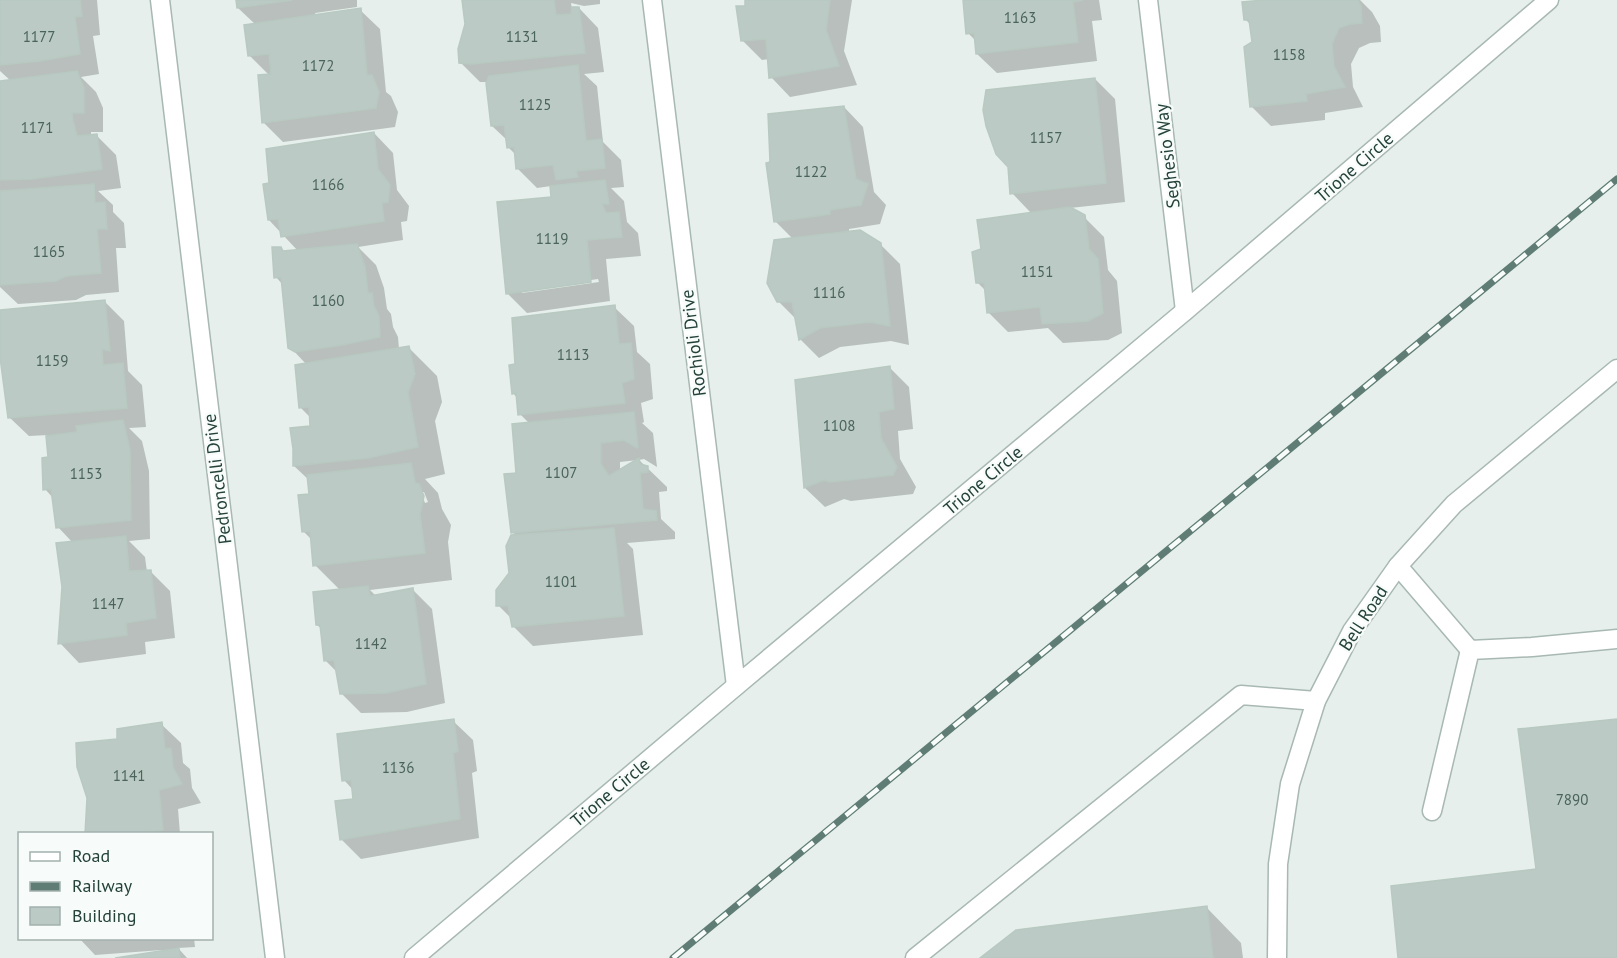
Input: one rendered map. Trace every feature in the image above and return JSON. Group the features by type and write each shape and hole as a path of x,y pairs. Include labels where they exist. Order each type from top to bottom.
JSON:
{"street":[{"name":"Pedroncelli Drive","path":"160,0 275,958"},
{"name":"Rochioli Drive","path":"651,0 736,686"},
{"name":"Seghesio Way","path":"1148,0 1185,311"},
{"name":"Trione Circle","path":"414,958 1185,311 1549,0"},
{"name":"Bell Road","path":"1277,958 1278,864 1290,784 1316,701 1352,631 1398,566 1454,504 1617,369"},
{"path":"1398,566 1470,650"},
{"path":"1470,650 1617,639"},
{"path":"1432,811 1470,650"},
{"path":"915,958 1241,695 1316,701"}],"building":[{"path":"0,0 80,0 82,16 75,17 80,54 0,65"},
{"path":"236,0 292,0 237,8"},
{"path":"462,0 554,0 556,15 571,14 572,7 579,7 585,53 471,64 459,63 458,49 465,24"},
{"path":"745,0 830,0 826,30 839,66 769,78 766,39 741,41 736,6 745,6"},
{"path":"963,0 1083,0 1073,2 1078,42 976,54 974,33 966,34"},
{"path":"1358,0 1361,6 1362,23 1339,28 1332,44 1334,66 1345,87 1306,94 1307,101 1250,107 1244,47 1252,42 1249,20 1244,20 1242,2"},
{"path":"361,8 367,75 372,75 379,92 376,108 262,123 258,75 271,74 269,54 248,56 244,25"},
{"path":"578,65 586,141 602,139 605,168 576,171 578,177 556,180 553,165 516,169 514,147 507,148 504,125 491,126 486,83 489,76"},
{"path":"77,71 84,88 84,113 72,113 73,121 77,136 97,134 102,169 32,179 0,180 0,81"},
{"path":"1095,78 1106,183 1010,194 1008,167 996,154 986,126 983,110 986,90"},
{"path":"844,106 856,179 868,184 861,205 830,210 830,214 774,222 766,163 770,162 768,114"},
{"path":"374,132 378,169 390,185 388,202 382,203 384,221 281,237 278,219 268,220 263,184 269,183 266,149"},
{"path":"605,180 609,204 602,204 606,213 619,212 622,237 587,240 591,282 506,294 497,202 551,197 550,186"},
{"path":"94,184 95,203 105,202 107,229 97,229 101,273 66,276 56,281 0,285 0,191"},
{"path":"1070,207 1085,215 1089,249 1098,259 1103,313 1088,321 1042,324 1040,307 987,313 984,283 976,283 972,252 981,249 977,220"},
{"path":"860,230 881,243 890,326 870,322 820,328 799,340 792,302 777,302 767,283 774,240"},
{"path":"357,244 365,267 368,293 372,293 374,306 379,316 380,337 295,352 288,348 281,277 274,278 272,247 281,247 283,251"},
{"path":"105,300 110,351 102,349 103,365 123,363 127,408 8,418 0,357 0,310"},
{"path":"615,305 619,344 631,343 634,379 622,383 625,403 518,415 516,393 512,394 509,365 515,364 512,318"},
{"path":"409,346 415,374 408,392 418,447 368,458 293,466 290,428 310,426 309,407 299,408 295,365"},
{"path":"890,366 894,409 879,412 881,438 897,467 893,475 830,482 824,480 804,488 795,380"},
{"path":"634,412 638,447 624,440 601,443 601,464 609,476 639,458 640,464 648,466 648,472 640,473 643,509 656,511 657,520 511,533 504,474 516,473 512,424"},
{"path":"123,420 130,450 131,520 56,528 51,489 43,490 42,458 48,457 46,436 77,432 76,426"},
{"path":"411,463 415,483 419,484 424,496 420,514 425,553 313,566 310,531 302,532 298,495 309,494 307,475"},
{"path":"614,528 624,616 512,627 508,606 496,606 496,590 509,573 506,546 511,535"},
{"path":"126,536 129,571 151,570 156,618 126,623 127,635 58,644 62,587 56,543"},
{"path":"368,586 370,596 413,588 426,684 386,693 340,694 334,660 324,661 320,625 316,625 313,592"},
{"path":"454,719 458,751 453,753 460,819 340,840 335,801 353,799 351,780 342,781 337,734"},
{"path":"1617,719 1617,958 1398,958 1391,886 1536,869 1518,729"},
{"path":"162,722 165,749 171,748 173,767 182,784 159,790 163,830 85,832 87,798 77,767 76,743 117,739 117,729"},
{"path":"1207,906 1213,958 980,958 1016,930"},
{"path":"179,948 180,958 115,958"}],"railway":[{"path":"673,958 1617,179"}]}
